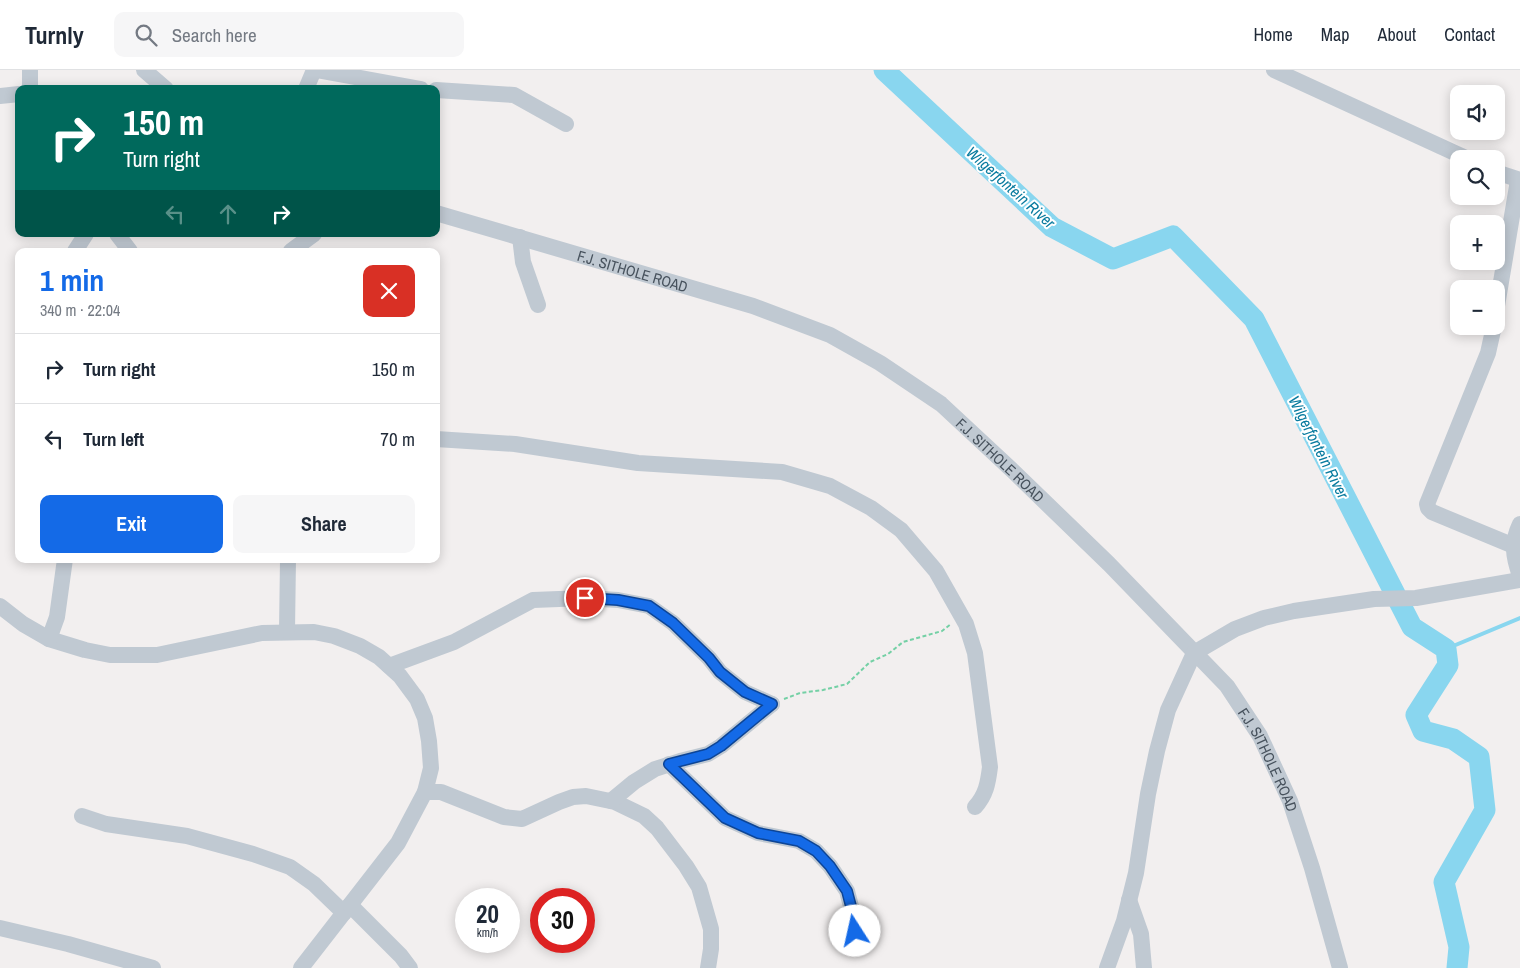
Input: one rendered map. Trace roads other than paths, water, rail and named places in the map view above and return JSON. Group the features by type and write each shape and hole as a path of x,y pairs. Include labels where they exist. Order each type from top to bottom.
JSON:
{"street":[{"path":"30,70 30,85"},
{"path":"144,70 161,85"},
{"path":"308,85 315,70 399,85"},
{"path":"1274,70 1450,151"},
{"path":"440,90 514,95 566,124"},
{"path":"0,96 15,94"},
{"path":"1502,280 1519,180 1505,175"},
{"name":"F.J. SITHOLE ROAD","path":"440,214 753,306 830,335 880,363 941,404 1109,564 1227,686 1260,736 1290,801 1340,968"},
{"path":"77,248 84,237"},
{"path":"119,237 128,248"},
{"path":"296,248 310,237"},
{"path":"520,237 524,262 538,305"},
{"path":"1492,335 1488,353 1427,504 1432,512 1514,546"},
{"path":"440,439 515,444 638,462 782,472 830,486 871,508 901,530 936,571 966,624 975,653 990,767 989,781 983,798 975,807"},
{"path":"1520,524 1514,546 1514,560 1520,576"},
{"path":"49,639 57,617 64,563"},
{"path":"287,631 288,563"},
{"path":"1107,968 1136,873 1157,751 1168,710 1194,653 1235,629 1264,618 1294,611 1374,599 1416,598 1520,580"},
{"path":"389,666 454,642 533,600 585,598 618,600 649,606 673,623 709,658 720,672 745,692 772,704 721,746 708,754 655,769 634,782 611,801"},
{"path":"3,611 49,639 85,650 110,655 157,655 262,633 287,631 314,632 334,636 360,646 379,657 400,676 417,699 425,718 431,768 425,792 398,843 301,968"},
{"path":"669,764 725,818 758,833 799,841 816,851 830,866 847,891 854,918 856,945"},
{"path":"425,792 441,792 504,817 522,819 558,802 573,797 586,796 611,801 644,816 657,828 686,866 699,887 711,929 711,949 708,968"},
{"path":"82,816 106,824 187,836 254,854 290,867 347,909 401,956 410,968"},
{"path":"1129,900 1141,934 1144,968"},
{"path":"0,928 68,944 153,968"}],"waterway":[{"name":"Wilgerfontein River","path":"884,70 1052,227 1113,259 1173,236 1254,319 1412,627 1446,649 1448,665 1416,715 1423,731 1453,739 1479,757 1485,810 1444,882 1459,947 1457,968"},
{"path":"1446,649 1520,618"}]}
